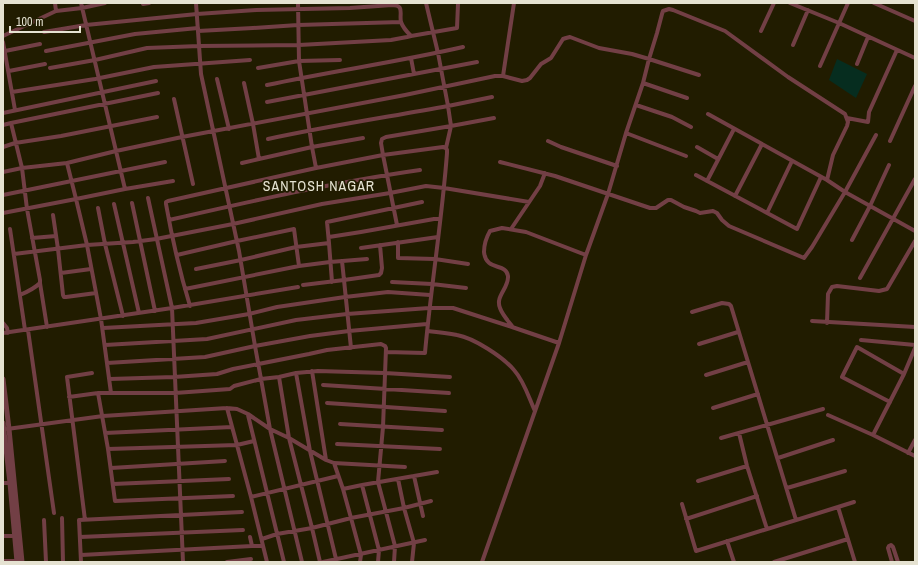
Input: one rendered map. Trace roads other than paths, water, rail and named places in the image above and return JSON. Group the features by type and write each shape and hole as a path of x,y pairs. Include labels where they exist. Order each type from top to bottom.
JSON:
{"street":[{"path":"55,3 56,11"},
{"path":"3,36 56,11 82,5 105,3"},
{"path":"143,4 149,3"},
{"path":"196,3 201,74 241,260 249,314 270,429 302,562"},
{"path":"298,3 299,61 316,168"},
{"path":"386,352 425,353 430,295 444,188 447,153 446,148 451,126 438,53 426,3"},
{"path":"503,76 514,3"},
{"path":"761,31 774,3"},
{"path":"790,3 839,23 915,58"},
{"path":"820,66 848,3"},
{"path":"874,3 915,22"},
{"path":"50,68 95,60 147,48 299,45 391,40 457,28 458,4"},
{"path":"82,5 125,190"},
{"path":"44,32 86,25 197,14 256,10 350,8 397,5 401,11 401,22 406,31 412,36"},
{"path":"482,562 559,343 586,255 608,194 643,83 662,14 666,10 673,10 725,31 788,77 845,114 848,122 847,126 833,155 827,180"},
{"path":"793,45 808,10"},
{"path":"46,51 135,34 298,25 401,22"},
{"path":"857,64 868,37"},
{"path":"3,172 67,162 182,137 307,114 495,76 503,76 522,81 527,80 542,64 551,58 566,38 573,38 599,48 632,54 699,75"},
{"path":"3,42 15,110"},
{"path":"5,51 40,44"},
{"path":"267,84 438,53 463,47"},
{"path":"847,118 868,122 869,112 897,50"},
{"path":"411,58 414,74"},
{"path":"12,92 154,67 250,60"},
{"path":"258,68 299,61 340,60"},
{"path":"267,102 476,62"},
{"path":"9,71 45,64"},
{"path":"217,79 229,129"},
{"path":"3,113 156,81"},
{"path":"244,83 259,159"},
{"path":"643,83 687,98"},
{"path":"890,141 914,89"},
{"path":"3,125 158,93"},
{"path":"268,139 309,130 492,98"},
{"path":"174,99 193,184"},
{"path":"636,105 672,117 691,127"},
{"path":"708,114 915,231"},
{"path":"3,147 157,117"},
{"path":"397,225 383,155 381,143 382,139 386,137 494,118"},
{"path":"11,123 22,168 27,209 47,327"},
{"path":"707,181 734,129"},
{"path":"626,133 686,156"},
{"path":"500,162 555,176 650,208 656,208 668,200 671,200 696,211 713,211 717,213 729,226 804,258 812,248 845,192 876,134"},
{"path":"242,163 312,147 363,138"},
{"path":"548,141 561,147 617,166"},
{"path":"735,196 762,144"},
{"path":"697,147 718,159"},
{"path":"190,306 166,202 316,168 383,155 446,148"},
{"path":"767,213 792,161"},
{"path":"67,162 87,245 103,328 112,393"},
{"path":"3,195 165,162"},
{"path":"852,240 889,165"},
{"path":"169,220 317,188 420,170"},
{"path":"511,229 540,186 545,173"},
{"path":"696,175 797,230 821,177"},
{"path":"860,278 915,179"},
{"path":"3,213 173,182"},
{"path":"14,254 87,245 122,243 173,236 322,204 426,186 529,202"},
{"path":"148,198 172,308 183,562"},
{"path":"332,282 327,222 422,202"},
{"path":"132,203 155,311"},
{"path":"114,204 139,313"},
{"path":"98,208 104,244 123,316"},
{"path":"53,215 64,297 96,293"},
{"path":"329,236 440,219"},
{"path":"512,327 500,308 499,302 500,297 506,287 508,276 505,270 489,263 486,261 485,257 484,246 490,232 502,228 526,232 586,255"},
{"path":"10,229 54,513"},
{"path":"177,255 294,229 299,266"},
{"path":"32,238 56,236"},
{"path":"361,248 438,237"},
{"path":"827,323 828,294 832,287 837,286 879,291 887,290 915,241"},
{"path":"398,242 398,258 468,264"},
{"path":"196,269 296,247 329,243"},
{"path":"303,285 379,275 382,268 380,245"},
{"path":"185,289 299,266 367,259"},
{"path":"342,261 351,348"},
{"path":"60,272 91,269"},
{"path":"392,282 432,284 466,288"},
{"path":"20,295 30,291 40,283"},
{"path":"3,333 190,306 298,287"},
{"path":"103,328 196,323 345,296 388,292 430,295"},
{"path":"692,312 722,303 729,304 731,306 796,520"},
{"path":"105,345 206,339 296,320 347,314 429,308 453,308 559,343"},
{"path":"812,321 915,328"},
{"path":"3,323 8,328 8,333"},
{"path":"107,363 205,357 255,346 349,330 427,324"},
{"path":"427,331 458,335 478,342 504,360 514,370 522,383 535,411"},
{"path":"699,344 738,332"},
{"path":"861,340 915,345"},
{"path":"110,379 217,374 327,350 381,344 385,346 385,389 378,482 395,546 394,562"},
{"path":"890,402 842,378 857,347 904,374"},
{"path":"873,435 904,374 915,348"},
{"path":"706,375 748,362"},
{"path":"312,371 326,460"},
{"path":"69,397 98,393 175,393 230,389 234,386 261,379 312,371 450,377"},
{"path":"85,520 67,377 92,373"},
{"path":"296,373 310,451 336,559"},
{"path":"279,377 289,438 320,562"},
{"path":"3,379 5,429 14,536 18,562"},
{"path":"324,385 449,393"},
{"path":"98,393 103,416 115,501 232,496"},
{"path":"713,408 758,394"},
{"path":"327,403 445,411"},
{"path":"5,429 103,416 227,408 237,409 248,414 270,429 334,463 406,467"},
{"path":"227,408 267,562"},
{"path":"721,438 823,409"},
{"path":"248,414 284,562"},
{"path":"828,415 915,456"},
{"path":"3,423 5,429 18,562"},
{"path":"340,424 442,430"},
{"path":"105,433 232,427"},
{"path":"739,433 747,466 767,529"},
{"path":"778,458 833,440"},
{"path":"908,453 915,440"},
{"path":"108,449 237,445 254,441"},
{"path":"337,444 440,449"},
{"path":"111,468 225,461"},
{"path":"334,463 361,555 360,562"},
{"path":"698,481 747,466"},
{"path":"787,488 846,471"},
{"path":"343,490 362,485 437,472"},
{"path":"251,496 301,486 338,476"},
{"path":"414,476 423,516"},
{"path":"113,484 229,479"},
{"path":"398,479 404,508 414,543 412,562"},
{"path":"3,483 10,483"},
{"path":"362,485 379,550 378,562"},
{"path":"686,519 757,496"},
{"path":"262,539 277,534 312,528 431,501"},
{"path":"682,504 696,551 854,502"},
{"path":"838,507 855,562"},
{"path":"81,562 80,520 242,512"},
{"path":"62,518 63,562"},
{"path":"44,520 46,562"},
{"path":"80,537 244,530"},
{"path":"3,536 14,536"},
{"path":"250,537 252,546"},
{"path":"774,562 848,539"},
{"path":"324,562 336,559 343,560 395,546 425,540"},
{"path":"727,541 734,562"},
{"path":"81,554 263,546"},
{"path":"892,546 897,560 890,562 888,547 892,546"},
{"path":"227,562 251,559"},
{"path":"3,561 18,562"}],"district":[{"name":"SANTOSH NAGAR","path":"319,186"}]}
